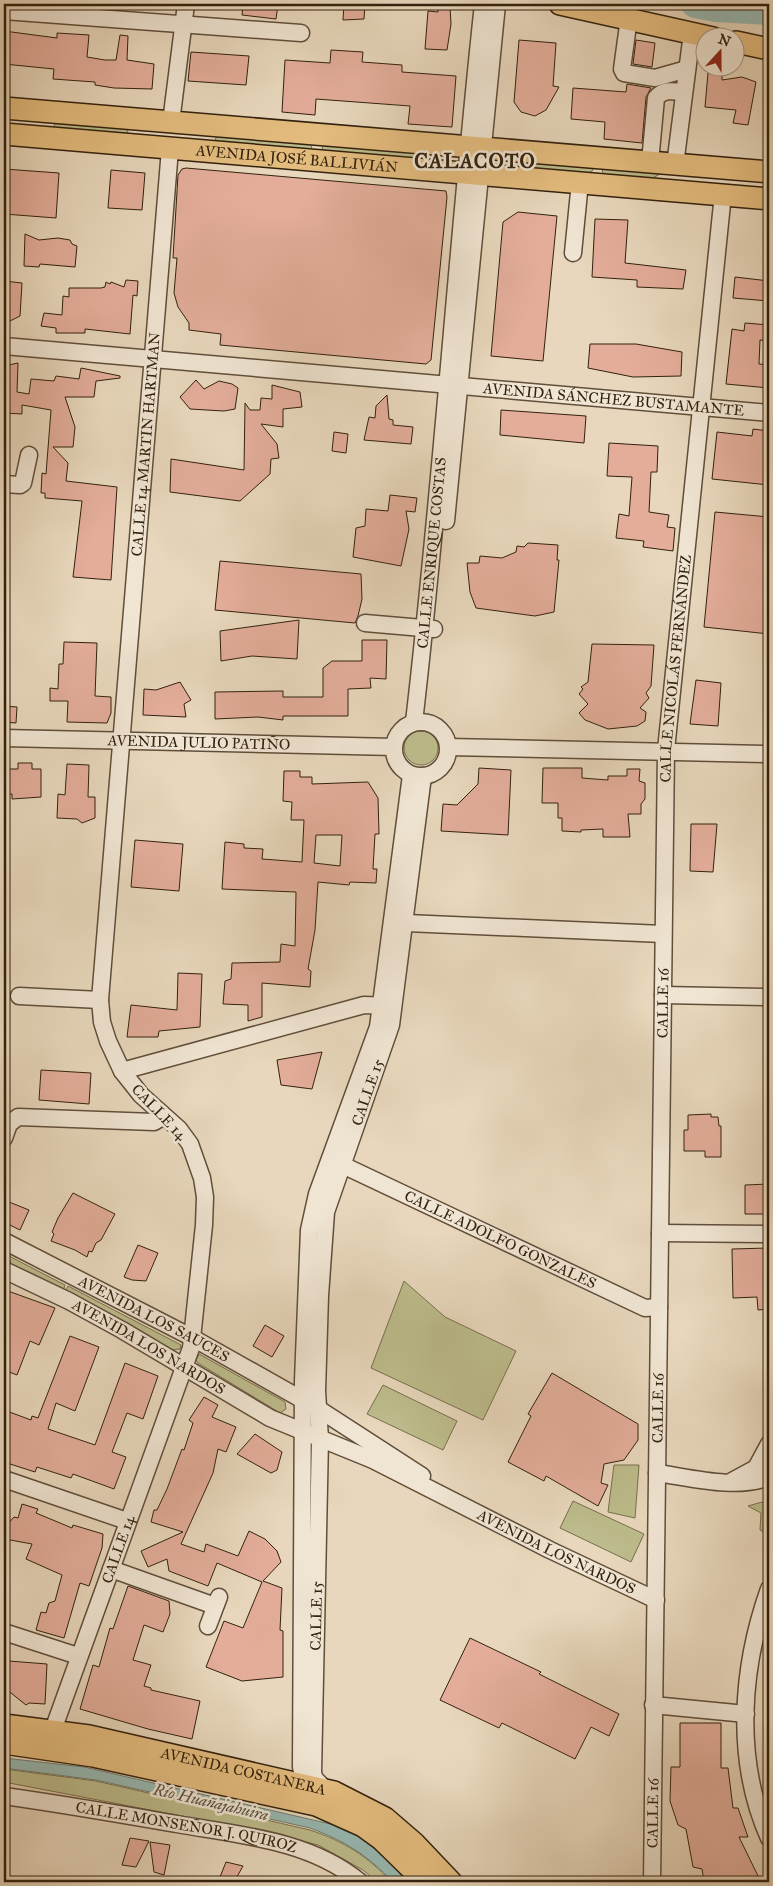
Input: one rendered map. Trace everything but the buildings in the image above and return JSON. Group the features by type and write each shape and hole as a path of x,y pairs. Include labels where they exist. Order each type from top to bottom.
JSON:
{"main road":[{"path":"560,4 696,34"},
{"path":"746,44 768,49"},
{"name":"AVENIDA JOSÉ BALLIVIÁN","path":"4,108 769,172"},
{"name":"AVENIDA JOSÉ BALLIVIÁN","path":"4,134 769,199"},
{"path":"648,188 663,180 769,187"},
{"name":"AVENIDA COSTANERA","path":"4,1725 53,1730 305,1785 342,1815 375,1835 425,1882"},
{"name":"AVENIDA COSTANERA","path":"4,1743 93,1756 321,1797 347,1797 385,1818 414,1843 451,1882"}],"street":[{"path":"171,122 186,4"},
{"path":"475,148 483,4"},
{"path":"472,174 497,4"},
{"path":"4,11 301,33"},
{"path":"629,18 622,69 624,73 655,78 687,69"},
{"path":"675,164 692,33"},
{"path":"650,162 656,98 667,91 683,92"},
{"name":"CALLE 14 MARTIN HARTMAN","path":"121,740 170,149"},
{"name":"CALLE ENRIQUE COSTAS","path":"419,722 430,629 472,174"},
{"path":"573,253 580,182"},
{"name":"CALLE NICOLÁS FERNÁNDEZ","path":"663,934 666,750 722,194"},
{"name":"AVENIDA SÁNCHEZ BUSTAMANTE","path":"4,346 153,357 769,413"},
{"path":"4,484 20,485 23,483 29,455"},
{"path":"365,623 430,629"},
{"path":"419,722 438,728 448,747 447,756 439,769 417,775 398,763 394,747 400,732 419,722"},
{"name":"AVENIDA JULIO PATIÑO","path":"4,738 394,747"},
{"name":"CALLE 14","path":"53,1730 78,1656 191,1348 205,1197 198,1163 190,1144 179,1129 141,1095 122,1071 108,1041 102,1022 100,1000 121,740"},
{"path":"448,747 666,750 769,754"},
{"name":"CALLE 15","path":"305,1785 301,1767 298,1430 310,1404 324,1231 337,1162 372,1046 389,1006 406,923 417,775"},
{"name":"CALLE 15","path":"389,1006 417,775"},
{"path":"406,923 663,934"},
{"name":"CALLE 16","path":"652,1882 663,934"},
{"path":"663,995 769,998"},
{"path":"19,996 100,1000"},
{"path":"122,1071 364,1005 389,1006"},
{"path":"4,1138 9,1124 18,1117 154,1122 164,1116"},
{"name":"CALLE ADOLFO GONZALES","path":"337,1162 645,1308 659,1307"},
{"path":"660,1233 769,1234"},
{"name":"AVENIDA LOS SAUCES","path":"4,1241 191,1337 310,1404"},
{"name":"AVENIDA LOS NARDOS","path":"4,1271 69,1301 270,1418 373,1460 550,1550 656,1600"},
{"name":"CALLE 15","path":"310,1404 327,1442 313,1773 321,1797"},
{"name":"AVENIDA LOS NARDOS","path":"310,1404 397,1458 458,1502"},
{"path":"730,1482 756,1468 769,1444"},
{"path":"658,1474 730,1482 749,1482 769,1477"},
{"path":"4,1479 127,1521"},
{"path":"111,1569 217,1602 208,1626"},
{"path":"769,1589 754,1638 746,1714 748,1761 760,1818 769,1838"},
{"path":"4,1632 78,1656"},
{"path":"653,1705 746,1714"},
{"name":"CALLE MONSEÑOR J. QUIROZ","path":"4,1796 257,1838 318,1855 346,1870 360,1882"}],"shaded area":[{"path":"57,122 125,127 128,132 127,134 55,128 54,125"},
{"path":"220,135 309,143 312,147 310,150 217,142 215,139"},
{"path":"324,144 419,153 419,156 416,160 324,152 322,148"},
{"path":"521,161 592,167 593,170 588,174 521,167"},
{"path":"606,167 660,172 660,174 649,180 605,176 602,171"},
{"path":"421,731 428,732 433,736 437,741 437,755 433,760 428,764 421,765 414,764 409,760 405,755 404,748 405,741 409,736 414,732"},
{"path":"9,1256 65,1285 63,1291 11,1266"},
{"path":"404,1281 445,1317 516,1351 483,1420 371,1368"},
{"path":"68,1286 181,1345 180,1349 172,1350 65,1292"},
{"path":"199,1354 285,1402 286,1409 280,1413 198,1363 196,1360"},
{"path":"383,1385 457,1421 443,1450 367,1414"},
{"path":"614,1465 639,1465 635,1518 608,1512"},
{"path":"573,1501 644,1534 631,1562 560,1528"},
{"path":"762,1502 769,1507 769,1535 760,1530 761,1513 748,1506"},
{"path":"4,1769 96,1781 310,1830 354,1850 373,1864 391,1882 377,1882 363,1870 318,1845 270,1833 4,1782"}],"water":[{"name":"Río Huañajahuira","path":"4,1758 84,1767 352,1829 412,1882 393,1882 365,1856 334,1838 310,1828 96,1780 4,1768"}],"waterway":[{"path":"695,4 716,8 769,11"}],"district":[{"name":"CALACOTO","path":"475,161"}]}
